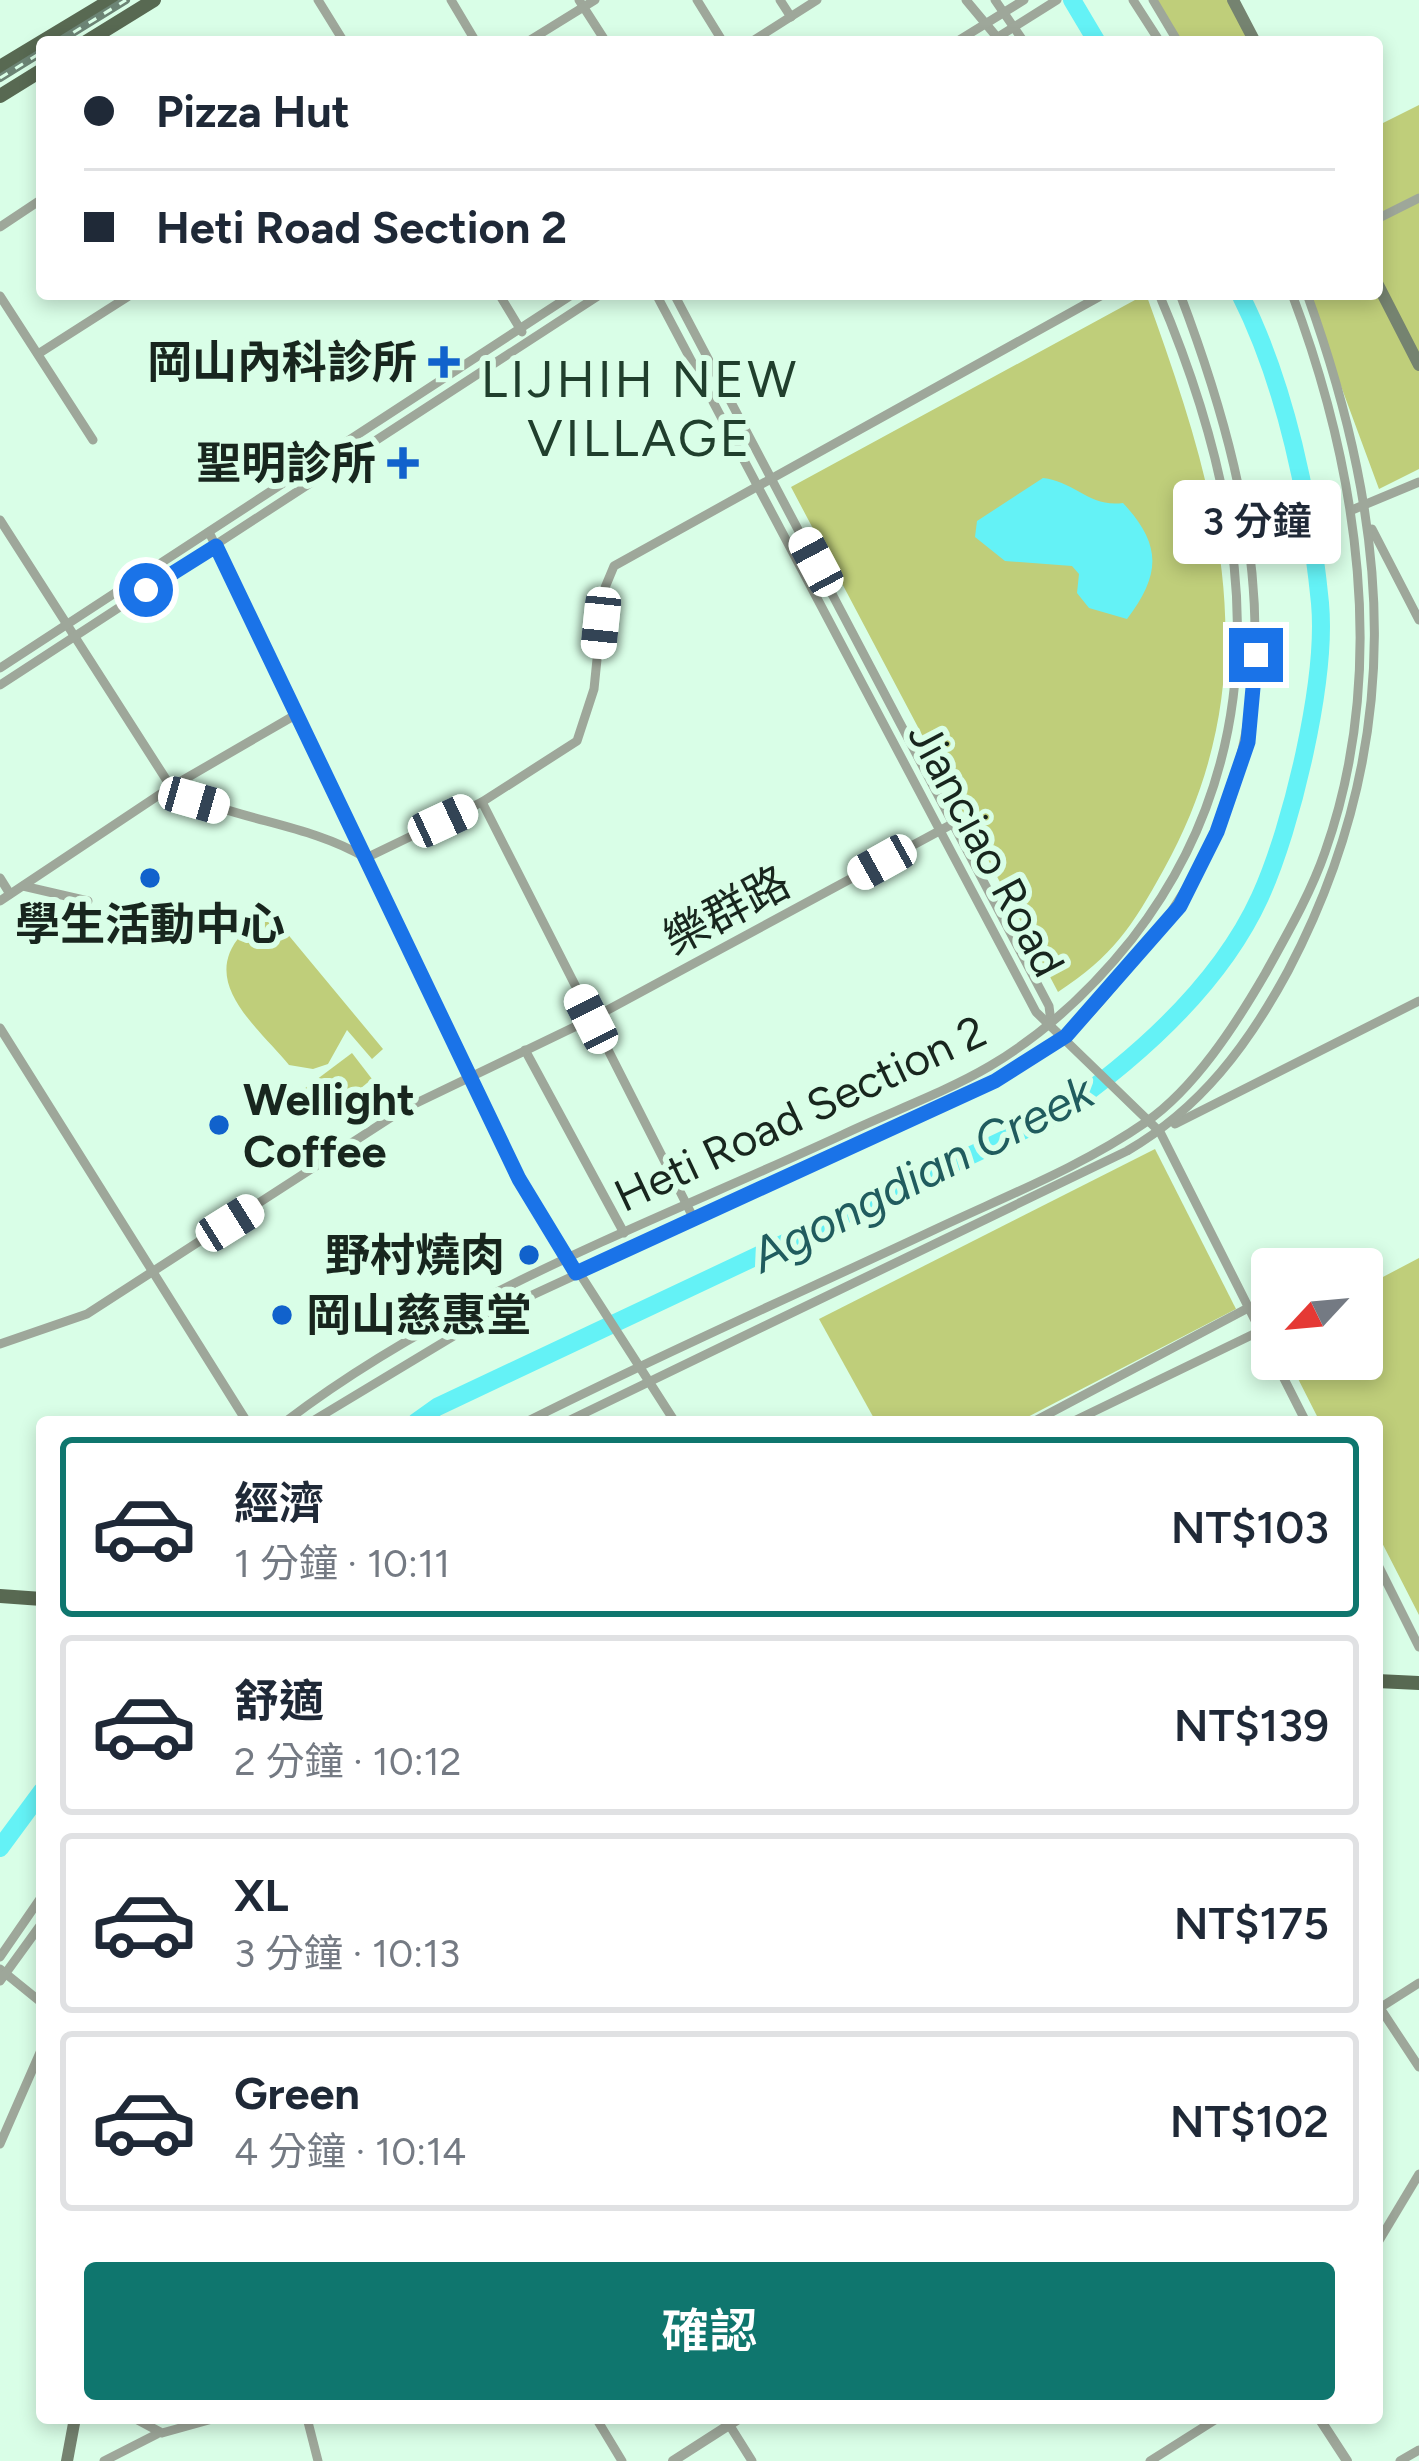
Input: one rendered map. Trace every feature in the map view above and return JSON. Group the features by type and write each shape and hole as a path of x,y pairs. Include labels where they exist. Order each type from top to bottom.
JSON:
{"main road":[{"path":"52,36 111,0"},
{"path":"96,36 154,0"},
{"path":"1233,0 1252,36"},
{"path":"0,68 36,46"},
{"path":"0,96 36,74"},
{"path":"1383,295 1419,365"},
{"path":"0,1596 36,1599"},
{"path":"1383,1681 1419,1683"},
{"path":"67,2461 74,2424"}],"street":[{"path":"318,0 340,36"},
{"path":"451,0 472,36"},
{"path":"535,36 582,3 595,0"},
{"path":"697,0 719,36"},
{"path":"780,0 790,17"},
{"path":"760,36 817,0"},
{"path":"966,0 993,36"},
{"path":"994,0 1020,36"},
{"path":"1002,36 1057,0"},
{"path":"1133,0 1156,36"},
{"path":"1153,0 1174,36"},
{"path":"965,36 1022,1"},
{"path":"582,3 602,36"},
{"path":"1383,216 1419,198"},
{"path":"0,227 36,204"},
{"path":"0,296 93,440"},
{"path":"38,354 123,300"},
{"path":"503,300 528,341"},
{"path":"0,668 564,300"},
{"path":"0,685 592,300"},
{"name":"Jianciao Road","path":"659,300 1036,1012 1051,1022"},
{"name":"Jianciao Road","path":"677,300 1049,1006 1051,1022"},
{"path":"366,858 482,802 577,741 594,689 609,570 1093,300"},
{"name":"Heti Road Section 2","path":"294,1416 370,1366 566,1258 990,1066 1051,1022 1106,973 1168,892 1198,832 1230,740 1239,658 1223,488 1184,352 1162,300"},
{"name":"Heti Road Section 2","path":"321,1416 487,1316 995,1081 1066,1036 1180,906 1217,832 1248,742 1256,596 1237,480 1182,300"},
{"path":"538,1416 907,1243 1149,1120 1223,1038 1307,898 1342,796 1354,736 1359,638 1352,510 1326,384 1294,300"},
{"path":"1160,1132 1207,1091 1241,1049 1318,914 1342,854 1370,730 1368,507 1339,382 1309,300"},
{"path":"688,356 703,348"},
{"path":"1352,510 1419,482"},
{"path":"0,520 171,787 194,800 333,839 366,858"},
{"path":"1369,522 1419,620"},
{"path":"209,532 519,1179 671,1416"},
{"path":"825,612 838,604"},
{"path":"0,878 5,898 171,787 297,713"},
{"path":"482,802 695,1221"},
{"name":"樂群路","path":"0,1344 87,1314 404,1109 591,1019 954,824"},
{"path":"23,886 88,901"},
{"path":"1307,898 1318,914"},
{"path":"578,1416 914,1259 1419,1001"},
{"path":"1051,1022 1160,1132 1251,1314"},
{"path":"0,1028 243,1416"},
{"path":"525,1050 624,1233"},
{"path":"907,1243 914,1259"},
{"path":"805,1289 813,1306"},
{"path":"1044,1416 1248,1308"},
{"path":"1084,1416 1251,1335"},
{"path":"1285,1380 1303,1416"},
{"path":"1089,1392 1097,1410"},
{"path":"1383,1575 1419,1647"},
{"path":"0,1957 36,1905"},
{"path":"36,1931 2,1975 36,1999"},
{"path":"1383,2006 1419,1983"},
{"path":"1383,2016 1419,2067"},
{"path":"0,2144 36,2062"},
{"path":"1383,2234 1419,2174"},
{"path":"145,2424 162,2433"},
{"path":"104,2461 123,2447 194,2424"},
{"path":"308,2424 317,2461"},
{"path":"600,2424 622,2461"},
{"path":"673,2461 726,2424"},
{"path":"734,2424 752,2461"},
{"path":"1150,2461 1209,2424"},
{"path":"1323,2424 1347,2461"},
{"path":"1400,2461 1419,2450"}],"green space":[{"path":"1153,0 1238,0 1258,36 1174,36"},
{"path":"1419,105 1419,469 1379,489 1309,300 1383,300 1383,123"},
{"path":"1135,300 1148,300 1195,440 1212,511 1223,582 1225,653 1217,724 1197,796 1153,889 1107,953 1058,992 791,487"},
{"path":"266,908 383,1049 372,1059 347,1030 328,1064 313,1069 289,1065 249,1020 226,970 241,935 266,931 256,917"},
{"path":"352,1053 372,1079 322,1120 300,1092"},
{"path":"1155,1149 1236,1309 1030,1416 873,1416 819,1319"},
{"path":"1419,1258 1419,1615 1383,1545 1383,1416 1317,1416 1299,1380 1383,1380 1383,1277"}],"water":[{"path":"1043,478 1101,502 1123,503 1145,533 1151,574 1127,619 1089,608 1077,593 1079,574 1072,566 1005,561 975,537 977,521"}],"waterway":[{"name":"Agongdian Creek","path":"1072,0 1093,36"},
{"name":"Agongdian Creek","path":"424,1416 1056,1115 1144,1046 1222,961 1260,897 1284,832 1313,711 1321,635 1316,564 1294,445 1270,366 1243,300"},
{"name":"Agongdian Creek","path":"0,1848 36,1799"}],"railway":[{"path":"68,36 126,0"},
{"path":"0,78 36,56"}],"place":[{"name":"岡山內科診所","path":"444,362"},
{"name":"聖明診所","path":"403,463"},
{"name":"學生活動中心","path":"150,878"},
{"name":"Wellight Coffee","path":"219,1125"},
{"name":"野村燒肉","path":"529,1255"},
{"name":"岡山慈惠堂","path":"282,1315"}],"district":[{"name":"LIJHIH NEW VILLAGE","path":"640,408"}],"route":[{"path":"146,590 216,546 519,1179 576,1273 995,1081 1066,1036 1180,906 1217,832 1248,742 1256,655"}]}
